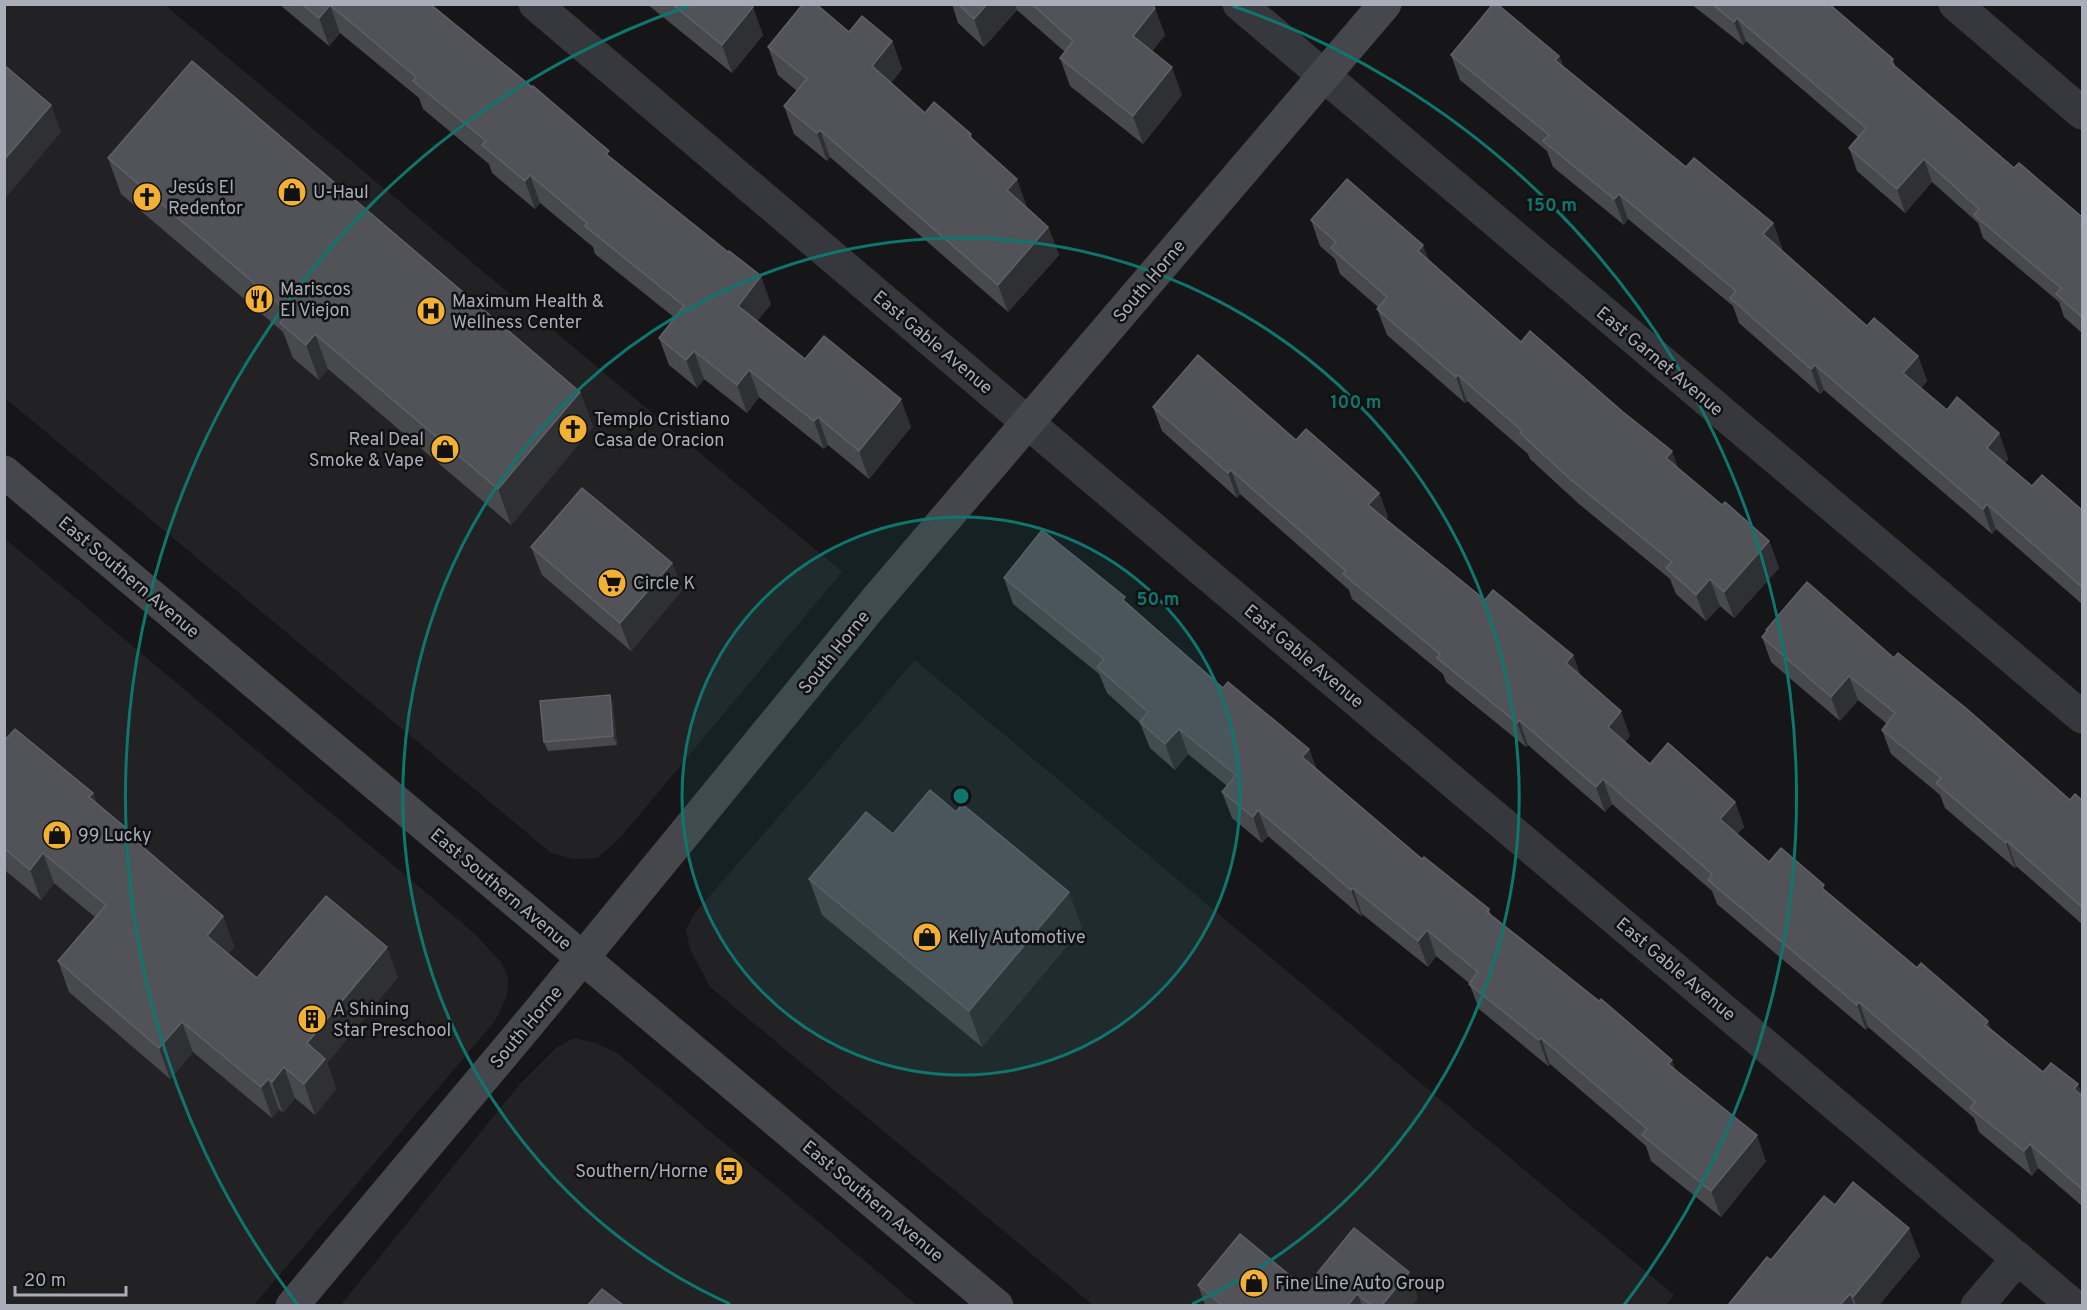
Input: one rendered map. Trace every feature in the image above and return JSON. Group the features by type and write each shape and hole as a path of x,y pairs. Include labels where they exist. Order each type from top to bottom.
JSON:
{"street":[{"name":"East Gable Avenue","path":"536,4 1028,423 2074,1305"},
{"name":"East Garnet Avenue","path":"1239,4 2082,717"},
{"name":"South Horne","path":"292,1305 583,958 876,600 1385,4"},
{"path":"1955,4 2082,113"},
{"name":"East Southern Avenue","path":"4,472 997,1305"},
{"path":"1977,1305 2018,1258"}],"shaded area":[{"path":"4,5 165,5 842,572 620,838 597,858 574,859 551,853 5,398"},
{"path":"4,538 474,933 501,962 508,977 507,996 495,1021 254,1305 5,1305"},
{"path":"915,660 1674,1295 1665,1306 1093,1305 710,987 690,949 686,930 694,914"},
{"path":"574,1038 596,1043 617,1053 917,1305 340,1306 519,1085 557,1047"}],"building":[{"path":"302,4 430,4 533,86 609,151 606,154 761,276 738,306 805,359 824,336 901,399 859,451 818,417 814,421 749,370 737,385 694,351 686,360 659,338 684,306 585,226 587,223 530,175 525,181 482,145 486,141 413,81 416,77 330,5 319,18"},
{"path":"672,4 749,4 753,7 722,45"},
{"path":"803,4 816,4 849,32 862,16 892,41 872,66 925,113 934,102 1017,179 1007,190 1048,227 998,285 820,130 817,133 784,106 807,79 768,47"},
{"path":"958,4 987,4 974,19"},
{"path":"1032,4 1151,4 1155,8 1133,36 1172,67 1133,116 1060,58 1073,41"},
{"path":"1493,4 1497,4 1559,56 1555,60 1686,167 1694,158 1773,223 1763,234 1867,326 1874,318 1918,356 1903,373 1947,410 1957,397 1999,433 1987,448 2032,486 2042,475 2082,510 2082,587 1987,504 1983,509 1815,365 1811,369 1730,298 1736,291 1619,194 1614,199 1543,141 1549,135 1451,55"},
{"path":"1712,4 1829,4 1893,59 1890,62 2014,168 2019,163 2082,217 2082,317 2056,294 2061,288 1974,215 1979,209 1924,159 1897,189 1849,148 1866,128 1737,18 1734,22"},
{"path":"192,61 580,392 498,489 315,334 306,345 280,323 289,313 108,158"},
{"path":"4,65 51,105 4,160"},
{"path":"1347,179 1423,245 1418,251 1521,342 1530,331 1623,412 1672,451 1666,458 1722,505 1725,502 1769,541 1724,592 1710,579 1696,595 1666,568 1672,562 1569,478 1520,433 1522,431 1377,309 1387,297 1331,248 1336,242 1311,220"},
{"path":"1198,355 1296,440 1306,429 1379,493 1368,505 1485,600 1493,590 1573,655 1566,663 1621,711 1608,727 1650,764 1668,743 1735,802 1720,819 1769,862 1781,848 1824,885 1822,888 1917,968 1921,963 1988,1021 1985,1025 2043,1072 2051,1063 2078,1084 2074,1089 2082,1096 2082,1189 2030,1144 2024,1151 1970,1108 1975,1102 1859,1002 1857,1005 1708,880 1712,874 1603,779 1596,787 1519,720 1517,723 1437,658 1440,654 1343,574 1346,571 1231,470 1228,473 1153,407"},
{"name":"Circle K","path":"582,488 672,563 620,623 531,547"},
{"path":"1042,530 1125,597 1123,600 1223,688 1228,682 1309,749 1302,757 1422,859 1424,857 1489,909 1487,912 1599,1001 1601,999 1672,1060 1668,1064 1757,1135 1711,1191 1642,1135 1647,1129 1541,1038 1539,1040 1469,984 1478,972 1427,930 1418,941 1353,888 1351,890 1258,810 1253,817 1222,792 1236,775 1179,729 1165,744 1140,722 1148,712 1097,667 1104,659 1004,578"},
{"path":"1807,582 1894,658 1898,653 1968,710 2070,800 2075,794 2082,800 2082,907 1936,783 1941,778 1882,730 1895,713 1849,676 1831,697 1762,637"},
{"path":"610,695 613,736 544,742 540,701"},
{"path":"15,729 93,793 89,797 223,916 207,936 257,978 326,896 387,947 307,1043 325,1059 304,1084 284,1067 272,1082 268,1079 261,1087 182,1022 159,1048 58,961 106,905 43,853 30,870 4,848 4,741"},
{"name":"Kelly Automotive","path":"930,790 956,812 962,804 1069,892 969,1011 809,879 866,812 893,834"},
{"path":"1853,1182 1909,1228 1853,1297 1850,1294 1840,1305 1729,1304 1767,1257 1771,1260 1824,1196 1835,1205"},
{"path":"1354,1228 1409,1272 1382,1305 1371,1305 1357,1294 1348,1305 1222,1305 1198,1285 1240,1234 1305,1288"},
{"path":"602,1289 623,1305 588,1305"}],"place":[{"name":"U-Haul","path":"292,192"},
{"name":"Jesús El Redentor","path":"147,197"},
{"name":"Mariscos El Viejon","path":"259,299"},
{"name":"Maximum Health & Wellness Center","path":"431,311"},
{"name":"Templo Cristiano Casa de Oracion","path":"573,429"},
{"name":"Real Deal Smoke & Vape","path":"445,449"},
{"name":"Circle K","path":"612,583"},
{"name":"99 Lucky","path":"57,835"},
{"name":"Kelly Automotive","path":"927,937"},
{"name":"A Shining Star Preschool","path":"312,1019"},
{"name":"Southern/Horne","path":"729,1171"},
{"name":"Fine Line Auto Group","path":"1254,1283"}]}
